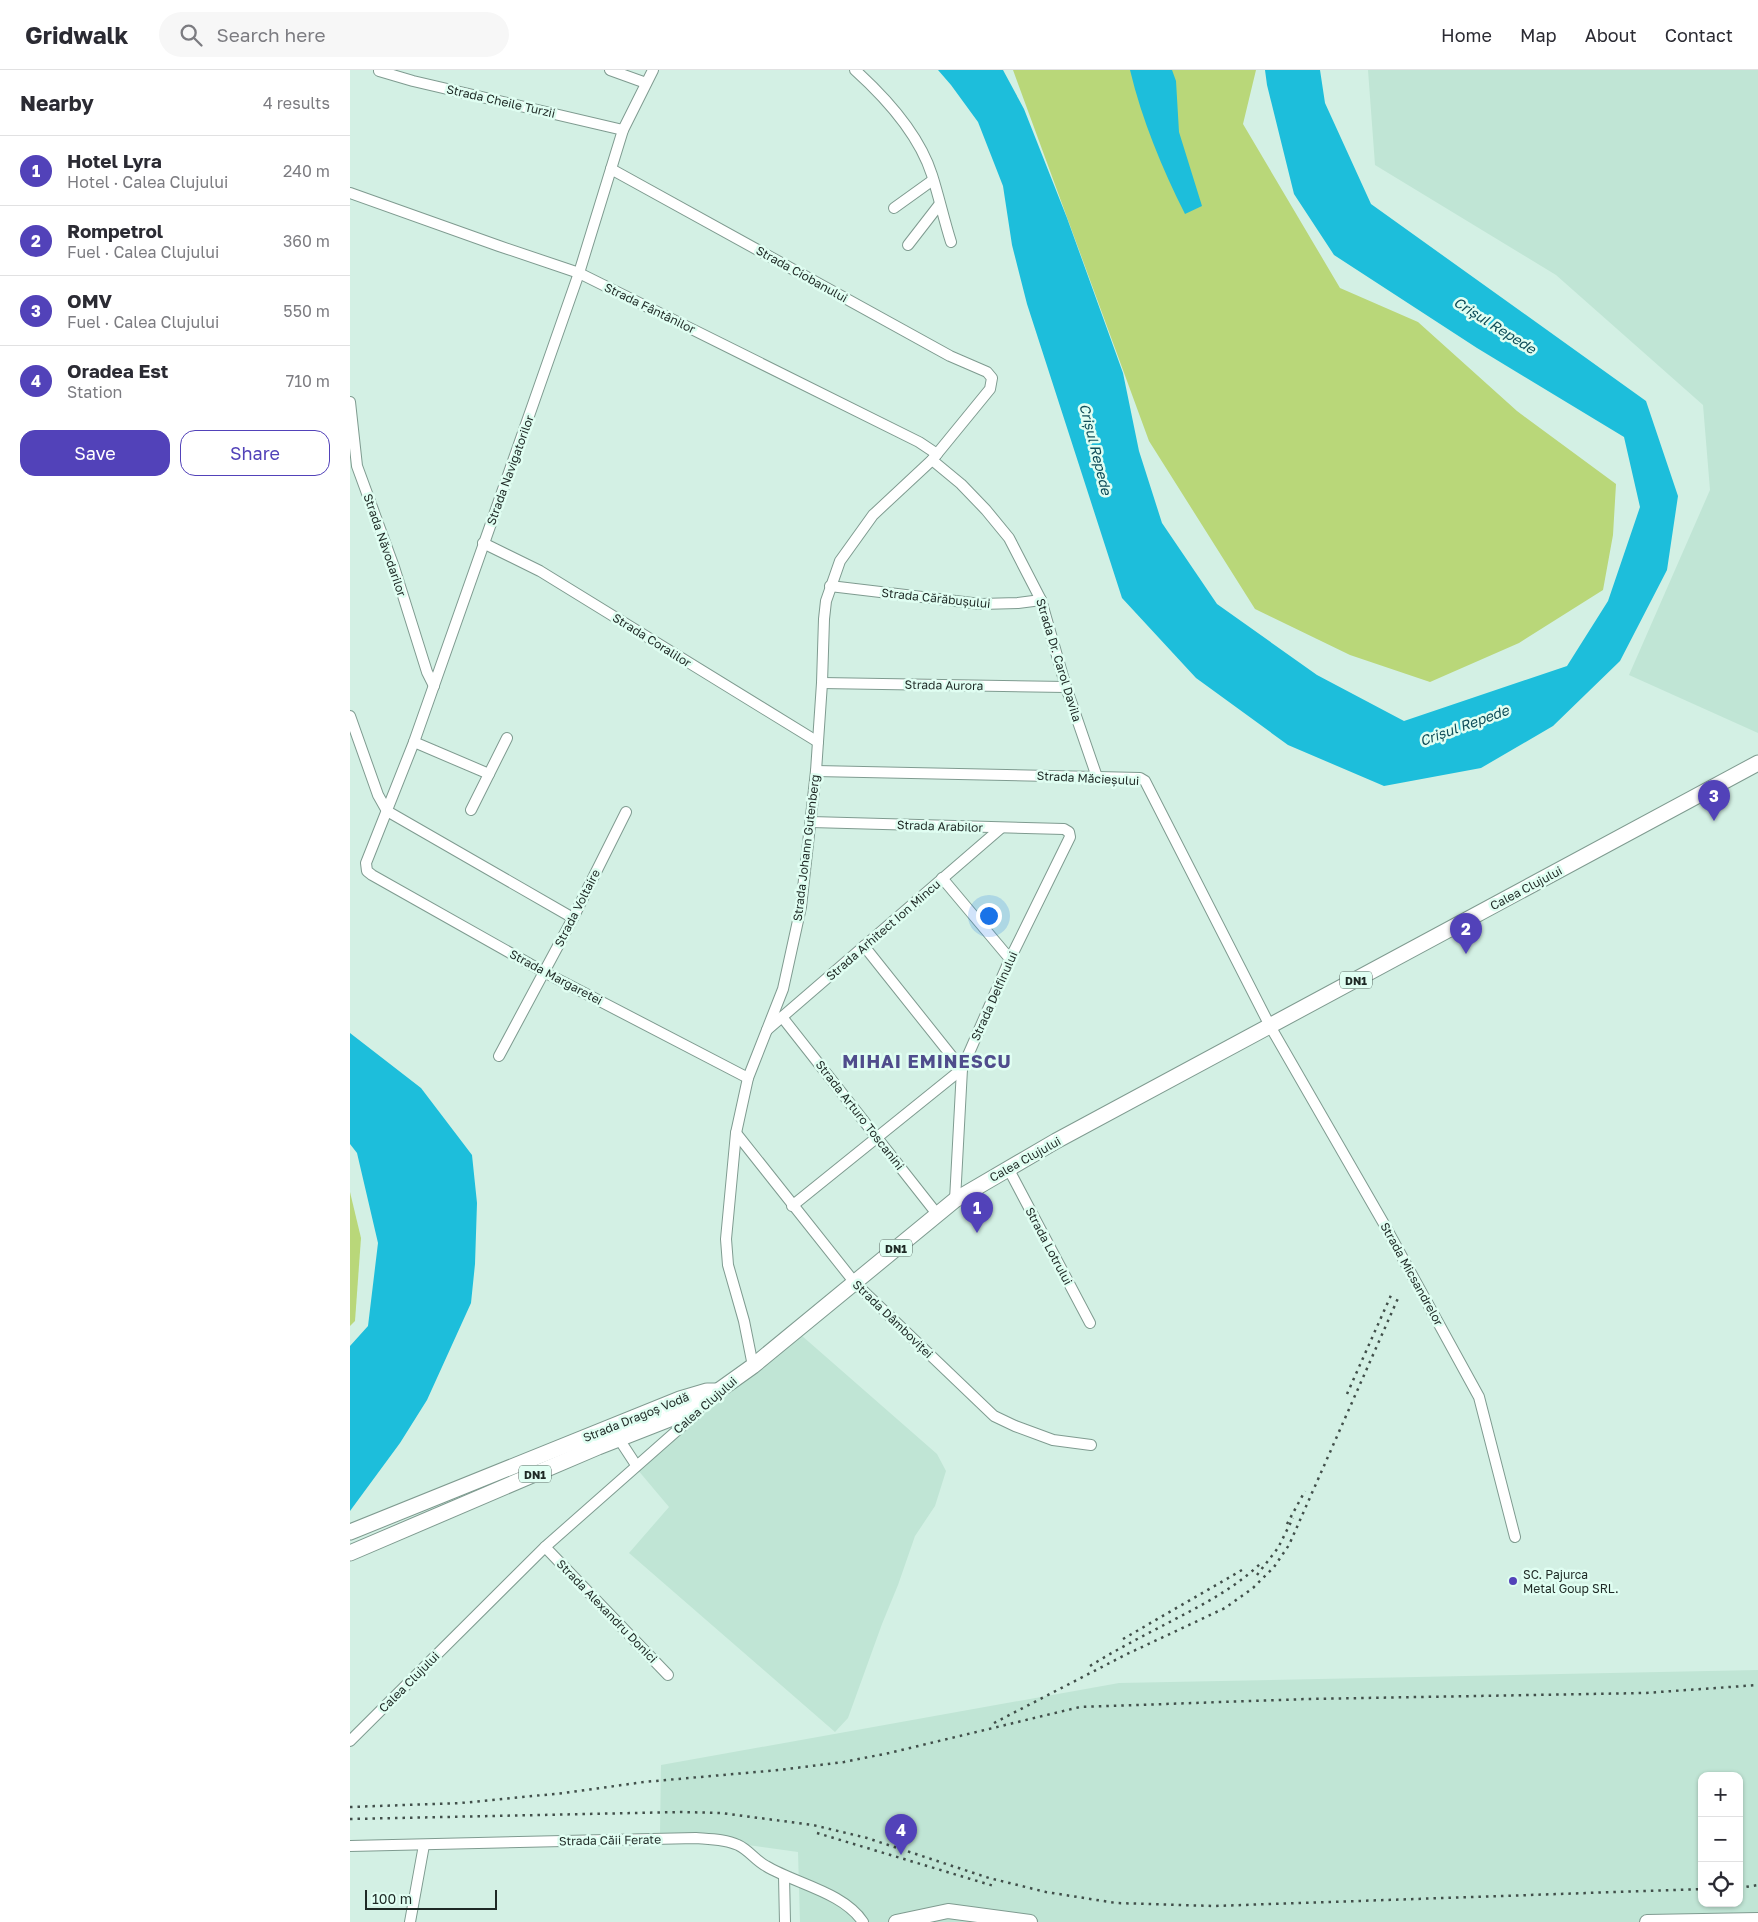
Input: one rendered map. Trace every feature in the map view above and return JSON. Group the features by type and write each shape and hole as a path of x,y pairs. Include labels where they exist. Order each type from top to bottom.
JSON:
{"main road":[{"name":"Calea Clujului","path":"717,1391 753,1366 955,1200 1008,1168 1758,763"},
{"name":"Strada Dragoș Vodă","path":"350,1552 597,1440 680,1399 707,1391 717,1391"},
{"name":"Strada Dragoș Vodă","path":"350,1532 597,1440 619,1439 690,1410 717,1391"},
{"path":"619,1439 618,1431 623,1426 670,1409 680,1399"}],"street":[{"path":"610,70 646,83"},
{"name":"Strada Navigatorilor","path":"367,871 366,863 414,742 579,273 623,130 653,70"},
{"path":"854,70 870,83 899,117 920,148 934,180 951,242"},
{"name":"Strada Cheile Turzii","path":"379,71 623,130"},
{"name":"Strada Ciobanului","path":"611,169 950,356 988,372 992,378"},
{"path":"894,208 934,180"},
{"name":"Strada Fântânilor","path":"350,193 579,273 919,442 934,457"},
{"path":"908,245 940,205"},
{"name":"Strada Johann Gutenberg","path":"753,1366 744,1321 728,1264 726,1239 736,1133 748,1078 783,989 801,907 816,771 824,619 830,586 840,561 873,515 934,457 990,389 992,378"},
{"name":"Strada Năvodarilor","path":"350,402 357,466 394,567 427,672 434,686"},
{"name":"Strada Dr. Carol Davila","path":"934,457 980,503 1009,538 1041,600 1066,687 1097,777"},
{"name":"Strada Coralilor","path":"483,544 540,570 818,742"},
{"name":"Strada Cărăbușului","path":"830,586 981,604 1041,600"},
{"name":"Strada Aurora","path":"822,683 1066,687"},
{"path":"350,716 378,795 387,812 573,918"},
{"path":"471,810 508,738"},
{"path":"414,742 489,774"},
{"name":"Strada Măcieșului","path":"816,771 1140,778 1145,781 1270,1026"},
{"name":"Strada Voltaire","path":"499,1056 573,918 626,812"},
{"name":"Strada Arabilor","path":"810,822 1064,829 1069,832"},
{"name":"Strada Arhitect Ion Mincu","path":"765,1032 1001,828"},
{"name":"Strada Delfinului","path":"955,1200 962,1069 1010,959 1070,837 1069,832"},
{"name":"Strada Margaretei","path":"367,871 544,972 748,1078"},
{"path":"942,878 1010,959"},
{"path":"792,1206 962,1069 864,946"},
{"name":"Strada Arturo Toscanini","path":"782,1017 937,1214"},
{"name":"Strada Micsandrelor","path":"1270,1026 1384,1224 1479,1397 1515,1537"},
{"name":"Strada Dâmboviței","path":"736,1133 855,1283 994,1416 1054,1440 1091,1445"},
{"name":"Strada Lotrului","path":"1008,1168 1090,1323"},
{"name":"Calea Clujului","path":"350,1741 545,1547 703,1407 717,1391"},
{"path":"619,1439 636,1465"},
{"name":"Strada Alexandru Donici","path":"545,1547 668,1674"},
{"name":"Strada Căii Ferate","path":"424,1845 696,1838 727,1841 739,1845 764,1865 784,1876 837,1899 853,1910 863,1922"},
{"path":"350,1846 424,1845 410,1922"},
{"path":"784,1876 785,1922"},
{"path":"896,1922 948,1911 1030,1922"},
{"path":"1647,1922 1758,1920"}],"shaded area":[{"path":"1368,70 1758,70 1758,733 1629,675 1710,490 1703,405 1556,275 1375,165"},
{"path":"801,1335 937,1454 946,1471 935,1506 915,1536 848,1718 835,1732 629,1553 669,1507 637,1469"},
{"path":"1758,1670 1758,1922 800,1922 798,1852 660,1833 661,1765 1119,1683"}],"green space":[{"path":"1013,70 1256,70 1243,124 1340,288 1418,322 1517,411 1616,484 1613,535 1603,590 1519,643 1430,682 1350,655 1255,609 1149,441"},
{"path":"350,1192 361,1238 355,1321 350,1326"}],"water":[{"name":"Crișul Repede","path":"938,70 1003,70 1024,109 1067,218 1123,373 1139,451 1162,523 1217,604 1317,675 1404,721 1567,666 1608,601 1640,507 1624,437 1477,348 1334,255 1294,194 1265,70 1320,70 1325,103 1371,204 1646,401 1678,496 1667,570 1620,661 1553,726 1481,768 1384,786 1288,745 1196,678 1122,598 1027,304 1012,245 1003,186 978,122"},
{"path":"1130,70 1172,70 1176,81 1179,132 1202,206 1185,214 1153,144"},
{"path":"350,1033 421,1088 472,1155 477,1203 475,1264 471,1303 427,1400 400,1443 350,1511 350,1346 368,1326 378,1243 357,1153 350,1144"}],"railway":[{"path":"1347,1394 1392,1293"},
{"path":"994,1723 1125,1655 1225,1608 1253,1588 1274,1567 1289,1545 1399,1296"},
{"path":"1287,1524 1305,1491"},
{"path":"1257,1575 1278,1548 1293,1518"},
{"path":"1090,1666 1215,1597 1239,1582 1261,1563"},
{"path":"1123,1639 1242,1570"},
{"path":"350,1807 461,1803 844,1762 1080,1707 1307,1699 1645,1693 1758,1685"},
{"path":"350,1819 681,1812 721,1813 813,1825 867,1838 989,1878 1046,1892 1116,1903 1214,1906 1698,1889"},
{"path":"817,1833 994,1886"},
{"path":"1743,1887 1758,1885"}],"place":[{"name":"OMV","path":"1714,821"},
{"name":"Rompetrol","path":"1466,954"},
{"name":"Hotel Lyra","path":"977,1233"},
{"name":"SC. Pajurca Metal Goup SRL.","path":"1513,1581"},
{"name":"Oradea Est","path":"901,1855"}],"district":[{"name":"MIHAI EMINESCU","path":"927,1061"}]}
